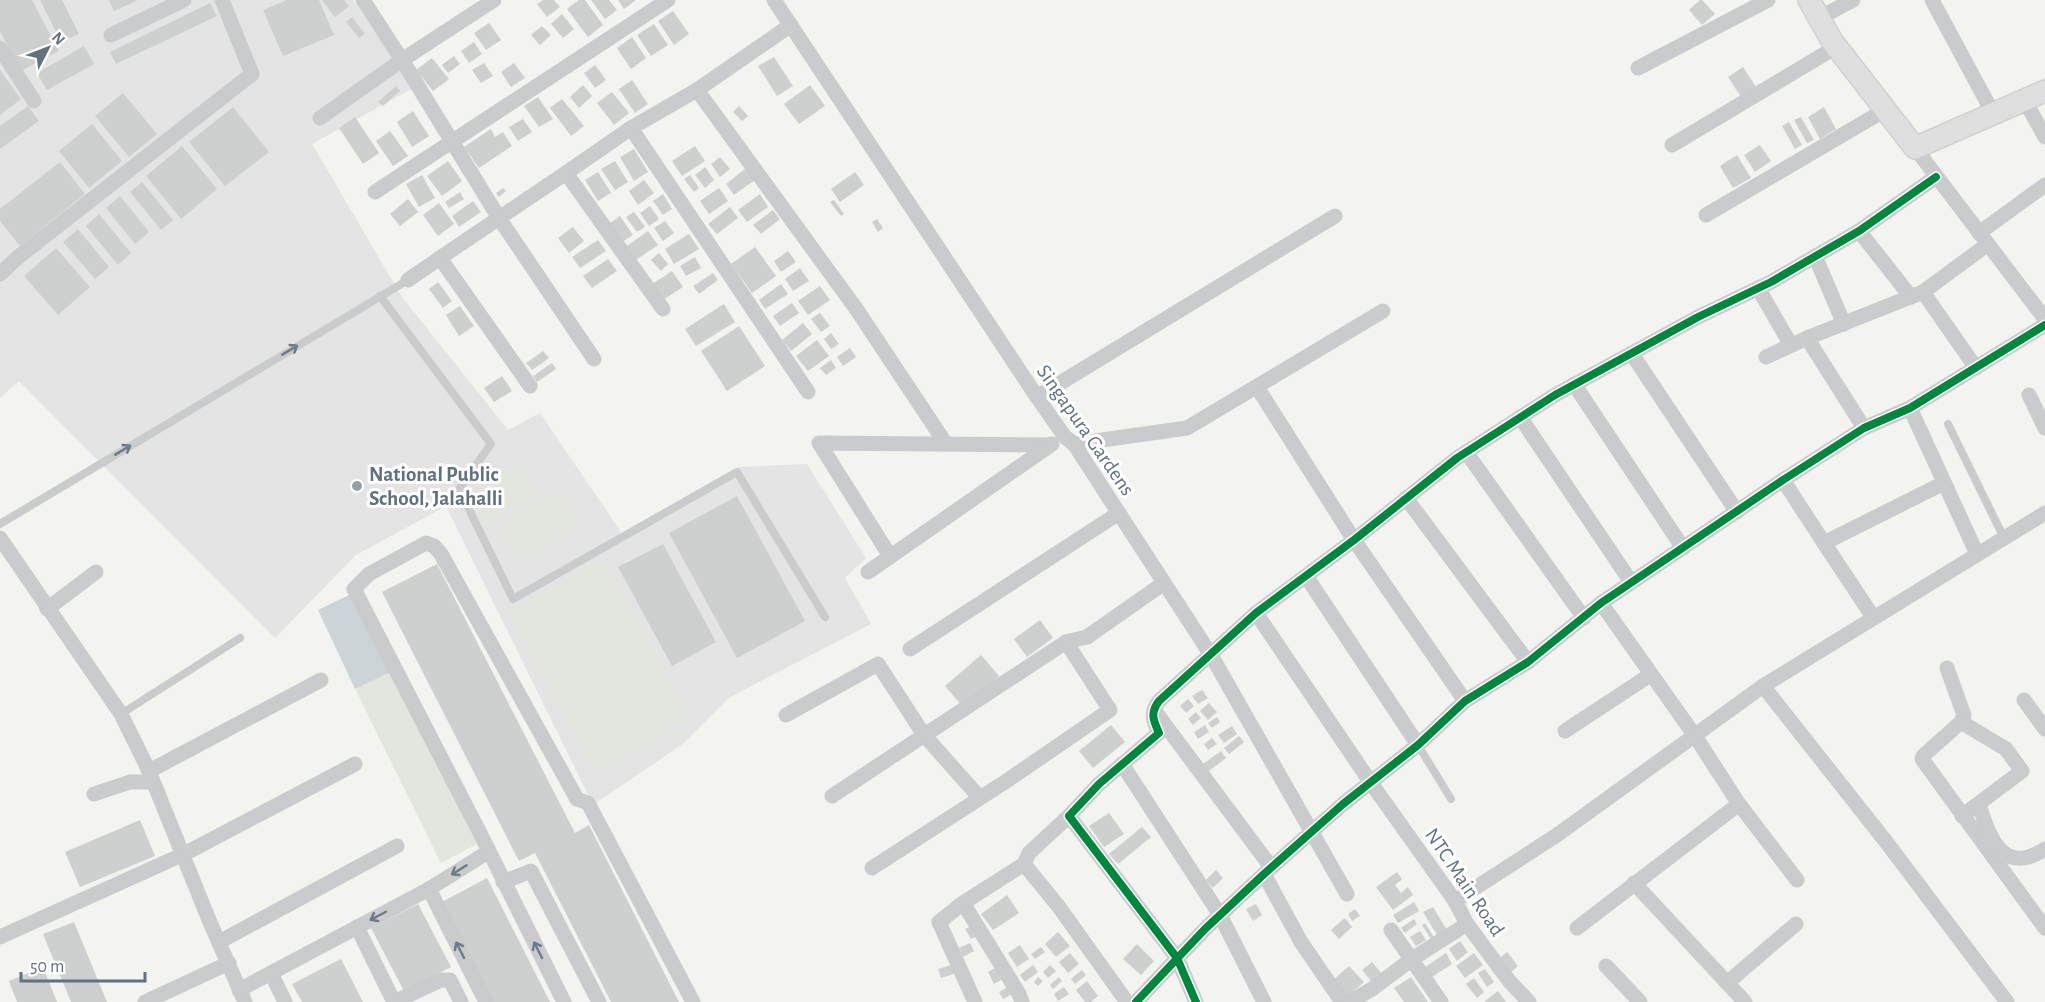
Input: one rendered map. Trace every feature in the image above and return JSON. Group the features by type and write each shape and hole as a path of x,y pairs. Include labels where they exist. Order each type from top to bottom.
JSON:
{"street":[{"path":"111,35 184,0"},
{"path":"0,274 17,258 252,74 222,0"},
{"path":"363,0 499,218 594,359"},
{"path":"320,118 402,60 494,0"},
{"path":"375,192 668,0"},
{"name":"Singapura Gardens","path":"774,0 1037,397 1070,440 1119,513 1211,655 1347,894"},
{"path":"1638,68 1768,0"},
{"path":"1853,0 1814,9 1836,47 2045,319"},
{"path":"1932,0 1994,115"},
{"path":"408,280 631,128 697,90 791,25"},
{"path":"1672,145 1836,47"},
{"path":"0,48 33,100"},
{"path":"697,90 857,310 946,444"},
{"path":"1915,148 2045,91"},
{"path":"2025,100 2045,137"},
{"path":"1706,215 1886,110"},
{"path":"631,128 808,392"},
{"path":"566,173 663,309"},
{"path":"975,1002 939,922 963,903 1024,864 1029,853 1099,784 1159,733 1152,719 1153,709 1159,701 1256,613 1466,452 1520,417 1575,384 1698,317 1758,288 1859,231 1936,177"},
{"path":"1766,357 1917,294 2045,185"},
{"path":"1037,397 1335,216"},
{"path":"1859,231 1917,294 1976,368"},
{"path":"1815,256 1844,324"},
{"path":"440,258 530,386"},
{"path":"1758,288 1791,345"},
{"path":"890,556 819,443 1050,445 1070,440 1187,428 1383,311"},
{"path":"1136,1002 1220,915 1267,871 1312,831 1418,745 1465,701 1528,662 1601,603 1783,480 1864,428 1910,408 2045,325"},
{"path":"1807,338 1864,428"},
{"path":"1632,354 1737,512"},
{"path":"1575,384 1683,548"},
{"path":"1257,387 1354,540 1465,701"},
{"path":"2029,395 2045,428"},
{"path":"1910,408 1977,554"},
{"path":"1520,417 1632,582"},
{"path":"868,572 1050,445"},
{"path":"1466,452 1584,618"},
{"path":"1783,480 1873,618"},
{"path":"1824,543 1944,483"},
{"path":"1406,498 1528,662"},
{"path":"910,649 1119,513"},
{"path":"1455,901 1549,840 1763,686 2045,513"},
{"path":"0,538 121,714 151,776 242,996 271,974 429,889 488,852"},
{"path":"564,1002 354,589 369,574 426,543 434,546 441,554 577,799 588,803 693,1002"},
{"path":"47,609 96,572"},
{"path":"1306,576 1418,745"},
{"path":"832,796 1066,642 1087,637 1164,583"},
{"path":"1601,603 1695,736 1739,804 1797,880"},
{"name":"NTC Main Road","path":"1256,613 1371,783 1455,901 1467,924 1510,982 1529,1002"},
{"path":"872,868 1110,710 1066,642"},
{"path":"786,715 878,664 924,735 980,798"},
{"path":"1947,668 1964,715 1961,722 1922,759 2045,928"},
{"path":"1565,731 1650,675"},
{"path":"94,794 151,776 321,680"},
{"path":"1763,686 1887,843 2007,1002"},
{"path":"2024,700 2045,729"},
{"path":"1153,709 1267,871 1300,942 1342,1002"},
{"path":"1961,722 2006,749 2022,771 1962,816"},
{"path":"0,937 184,854 355,764"},
{"path":"1122,764 1220,915 1264,1002"},
{"path":"1577,928 1739,804"},
{"path":"1979,804 1995,845 2003,853 2022,859 2032,858 2045,849"},
{"path":"1069,816 1177,958 1196,1002"},
{"path":"219,942 397,846"},
{"path":"1024,864 1059,907 1127,1002"},
{"path":"503,882 531,871 599,1002"},
{"path":"1634,883 1745,1002"},
{"path":"429,889 486,1002"},
{"path":"963,903 1022,1002"},
{"path":"1350,1002 1376,996 1412,959 1467,924"},
{"path":"1727,983 1796,924"},
{"path":"357,927 394,1002 441,980 450,981 461,1002"},
{"path":"1391,930 1441,1002"},
{"path":"145,1002 229,963"},
{"path":"1606,966 1640,1002"},
{"path":"271,974 285,1002"}],"lane":[{"path":"0,524 408,280"},
{"path":"380,296 491,444 459,489 513,598 738,472 825,617"},
{"path":"1948,424 2004,538"},
{"path":"121,714 240,638"},
{"path":"1418,745 1451,799"}],"shaded area":[{"name":"National Public School, Jalahalli","path":"0,0 353,0 413,88 312,144 402,297 508,430 540,413 623,535 740,467 807,464 866,558 845,578 871,624 730,697 684,743 593,805 446,506 356,555 275,638 19,381 0,398"},
{"path":"520,464 537,494 487,523 470,493"},
{"path":"560,491 580,526 519,561 499,525"},
{"path":"603,560 690,720 595,771 508,611"},
{"path":"353,593 391,672 355,689 318,610"},
{"path":"391,672 477,844 441,863 355,689"}],"building":[{"path":"0,0 32,0 59,51 21,71 0,31"},
{"path":"40,0 62,0 79,34 61,42"},
{"path":"109,0 138,0 114,11"},
{"path":"287,0 319,0 334,35 283,56 263,10"},
{"path":"322,0 344,0 349,6 335,17"},
{"path":"543,0 554,0 560,7 547,17 537,4"},
{"path":"579,0 585,0 603,25 588,37 567,9"},
{"path":"591,0 609,0 617,10 605,19"},
{"path":"618,0 636,0 624,9"},
{"path":"1700,0 1715,14 1702,25 1689,10"},
{"path":"210,3 217,16 116,64 110,52"},
{"path":"673,11 689,34 674,45 658,21"},
{"path":"562,14 574,29 563,38 551,24"},
{"path":"352,17 365,34 359,38 346,22"},
{"path":"489,23 501,40 486,50 474,33"},
{"path":"654,24 668,45 651,56 637,35"},
{"path":"542,26 551,35 540,45 531,35"},
{"path":"632,37 646,58 631,69 617,48"},
{"path":"474,42 482,54 469,63 461,51"},
{"path":"84,46 94,64 47,90 37,73"},
{"path":"454,56 460,64 448,73 442,65"},
{"path":"774,57 793,86 777,96 758,66"},
{"path":"432,58 449,79 433,91 416,70"},
{"path":"484,63 493,76 481,83 472,70"},
{"path":"514,63 525,78 511,87 501,72"},
{"path":"595,65 606,80 595,88 584,73"},
{"path":"1743,67 1756,87 1741,97 1728,77"},
{"path":"0,70 21,99 0,115"},
{"path":"632,80 648,104 635,113 619,89"},
{"path":"583,85 592,96 579,108 570,97"},
{"path":"810,85 825,106 799,124 784,104"},
{"path":"396,86 400,91 383,106 378,102"},
{"path":"612,92 629,113 614,125 597,103"},
{"path":"123,93 157,134 129,157 95,116"},
{"path":"538,97 553,119 539,127 524,106"},
{"path":"562,99 584,126 571,136 550,108"},
{"path":"28,106 39,121 0,149 0,126"},
{"path":"739,106 748,116 742,121 733,112"},
{"path":"233,107 269,152 225,186 189,142"},
{"path":"1824,107 1836,129 1820,139 1808,117"},
{"path":"413,111 429,136 412,147 397,122"},
{"path":"355,117 379,153 363,164 339,128"},
{"path":"1801,117 1814,140 1807,143 1794,120"},
{"path":"523,119 532,132 518,141 509,127"},
{"path":"1789,122 1802,145 1795,149 1782,126"},
{"path":"92,124 122,161 89,188 59,151"},
{"path":"491,129 495,137 503,132 512,146 479,168 464,147"},
{"path":"390,131 408,156 393,166 376,141"},
{"path":"1760,145 1771,161 1755,172 1744,155"},
{"path":"182,146 217,189 181,219 146,176"},
{"path":"695,146 705,161 682,176 672,161"},
{"path":"634,149 648,172 634,181 620,157"},
{"path":"1737,155 1751,178 1733,188 1720,166"},
{"path":"720,157 730,169 720,177 711,164"},
{"path":"448,161 462,181 442,196 427,176"},
{"path":"615,161 628,182 615,190 601,169"},
{"path":"60,162 85,194 20,246 0,221 0,209"},
{"path":"705,167 714,180 705,188 695,175"},
{"path":"746,168 755,180 734,195 726,184"},
{"path":"598,172 611,193 598,201 585,180"},
{"path":"855,172 864,185 840,202 831,189"},
{"path":"422,175 435,198 419,207 406,184"},
{"path":"690,175 699,188 694,192 684,179"},
{"path":"644,180 654,193 638,205 629,191"},
{"path":"142,182 173,220 161,230 130,192"},
{"path":"503,188 506,191 499,197 496,193"},
{"path":"719,188 728,201 709,214 700,201"},
{"path":"460,192 464,199 449,208 445,202"},
{"path":"663,194 672,209 663,215 653,201"},
{"path":"760,194 768,207 747,222 738,210"},
{"path":"120,196 149,232 135,244 106,208"},
{"path":"408,199 418,212 400,226 390,214"},
{"path":"834,200 844,214 841,216 830,202"},
{"path":"473,201 481,212 459,227 452,216"},
{"path":"439,203 454,224 438,236 423,215"},
{"path":"650,206 659,219 649,226 640,213"},
{"path":"730,207 738,218 717,234 708,224"},
{"path":"773,210 780,219 761,234 753,225"},
{"path":"634,212 645,227 637,232 626,217"},
{"path":"99,214 131,253 118,265 86,226"},
{"path":"620,216 633,235 622,242 610,223"},
{"path":"877,219 883,228 878,232 872,222"},
{"path":"665,221 674,233 663,241 654,228"},
{"path":"573,227 584,241 569,253 558,238"},
{"path":"78,229 109,267 95,279 63,242"},
{"path":"648,231 658,245 636,260 627,246"},
{"path":"689,234 699,249 674,264 665,249"},
{"path":"598,240 606,251 580,268 572,257"},
{"path":"755,247 776,276 752,293 731,264"},
{"path":"56,248 90,287 58,315 24,276"},
{"path":"788,251 796,262 781,272 774,261"},
{"path":"659,253 668,264 661,271 651,260"},
{"path":"695,257 701,268 686,276 680,266"},
{"path":"608,259 617,271 592,288 583,276"},
{"path":"800,268 809,281 793,291 785,279"},
{"path":"672,271 683,287 663,300 652,284"},
{"path":"713,273 718,280 699,294 693,286"},
{"path":"438,282 452,301 443,308 429,289"},
{"path":"781,284 788,294 765,309 759,300"},
{"path":"820,286 830,300 808,315 798,301"},
{"path":"792,303 799,313 780,326 773,316"},
{"path":"724,304 735,322 696,346 685,329"},
{"path":"460,306 474,326 459,336 446,315"},
{"path":"820,313 830,326 821,332 811,319"},
{"path":"803,323 812,334 791,351 782,340"},
{"path":"739,326 765,366 727,391 701,351"},
{"path":"831,333 839,344 831,349 824,339"},
{"path":"817,340 829,356 808,371 796,356"},
{"path":"850,348 856,357 843,366 837,357"},
{"path":"543,351 549,358 532,370 526,363"},
{"path":"831,360 836,368 826,375 820,368"},
{"path":"552,363 556,369 537,382 533,376"},
{"path":"502,376 512,391 494,402 484,388"},
{"path":"737,496 805,621 737,658 669,533"},
{"path":"663,544 716,642 672,666 618,567"},
{"path":"437,564 575,833 589,825 679,1002 611,1002 535,853 519,861 382,592"},
{"path":"1040,620 1053,638 1027,657 1014,639"},
{"path":"981,655 999,676 963,707 945,686"},
{"path":"1202,690 1208,698 1198,704 1192,696"},
{"path":"1188,699 1194,706 1186,713 1180,706"},
{"path":"1209,703 1217,712 1208,720 1200,711"},
{"path":"1196,712 1201,718 1193,725 1188,719"},
{"path":"1217,717 1220,722 1212,728 1208,723"},
{"path":"1111,725 1125,742 1093,768 1079,751"},
{"path":"1205,725 1209,732 1198,739 1194,732"},
{"path":"1232,726 1237,734 1224,743 1218,735"},
{"path":"1239,736 1244,742 1229,754 1224,748"},
{"path":"1212,738 1217,744 1208,750 1204,744"},
{"path":"1221,751 1226,758 1209,771 1203,764"},
{"path":"1109,813 1124,834 1104,847 1089,826"},
{"path":"140,820 155,856 80,887 65,852"},
{"path":"1142,827 1151,837 1118,864 1109,854"},
{"path":"1216,870 1223,878 1213,888 1206,880"},
{"path":"1397,872 1402,879 1395,885 1401,893 1408,887 1413,895 1393,910 1376,887"},
{"path":"487,878 550,1002 490,1002 440,903"},
{"path":"1007,895 1019,913 993,930 981,914"},
{"path":"1414,902 1419,911 1398,923 1393,915"},
{"path":"418,904 451,967 404,991 371,928"},
{"path":"1256,904 1262,915 1253,921 1246,909"},
{"path":"1433,907 1447,930 1437,935 1423,912"},
{"path":"1355,909 1360,916 1352,921 1348,914"},
{"path":"1345,918 1352,927 1339,939 1331,930"},
{"path":"1414,919 1417,924 1405,933 1401,928"},
{"path":"74,922 107,1002 71,1002 43,934"},
{"path":"1425,923 1435,939 1432,941 1422,925"},
{"path":"973,925 978,936 971,939 965,929"},
{"path":"1420,931 1426,940 1416,946 1410,937"},
{"path":"1058,932 1070,946 1056,957 1045,944"},
{"path":"1460,941 1468,952 1457,961 1449,949"},
{"path":"970,943 974,951 963,957 959,948"},
{"path":"1137,944 1154,961 1141,975 1123,959"},
{"path":"1020,945 1029,959 1017,967 1008,953"},
{"path":"1041,947 1045,952 1035,959 1031,954"},
{"path":"1507,952 1518,966 1511,972 1500,958"},
{"path":"1070,953 1079,964 1068,973 1059,962"},
{"path":"1446,953 1452,964 1429,979 1422,969"},
{"path":"1474,953 1483,965 1465,978 1456,966"},
{"path":"341,959 363,1002 302,1002 292,984"},
{"path":"1372,962 1382,974 1372,982 1362,970"},
{"path":"954,964 957,973 941,978 938,969"},
{"path":"1000,965 1006,977 994,984 988,972"},
{"path":"1033,965 1038,972 1025,982 1020,975"},
{"path":"1050,965 1056,971 1048,978 1043,972"},
{"path":"1349,966 1364,982 1346,998 1332,981"},
{"path":"43,967 57,1002 17,1002 9,981"},
{"path":"1485,969 1494,982 1487,987 1478,973"},
{"path":"1082,970 1086,975 1075,984 1071,979"},
{"path":"1038,977 1043,981 1038,986 1034,982"},
{"path":"1059,977 1062,981 1053,989 1050,985"},
{"path":"1411,977 1428,1002 1404,1002 1394,988"},
{"path":"1474,978 1484,992 1477,998 1466,984"},
{"path":"1087,981 1098,996 1091,1002 1085,1002 1076,990"},
{"path":"1008,987 1012,994 1003,999 999,992"},
{"path":"1064,987 1069,994 1058,1001 1054,994"},
{"path":"1498,991 1506,1002 1484,1002"}],"cycle path":[{"path":"1196,1002 1177,958 1069,816 1099,784 1159,733 1153,717 1154,709 1159,701 1256,613 1354,540 1457,458 1555,395 1698,317 1771,282 1859,231 1936,177"},
{"path":"1136,1002 1205,929 1264,874 1343,804 1418,745 1465,701 1528,662 1601,603 1783,480 1864,428 1910,408 2045,325"}],"place":[{"name":"National Public School, Jalahalli","path":"357,486"}]}
